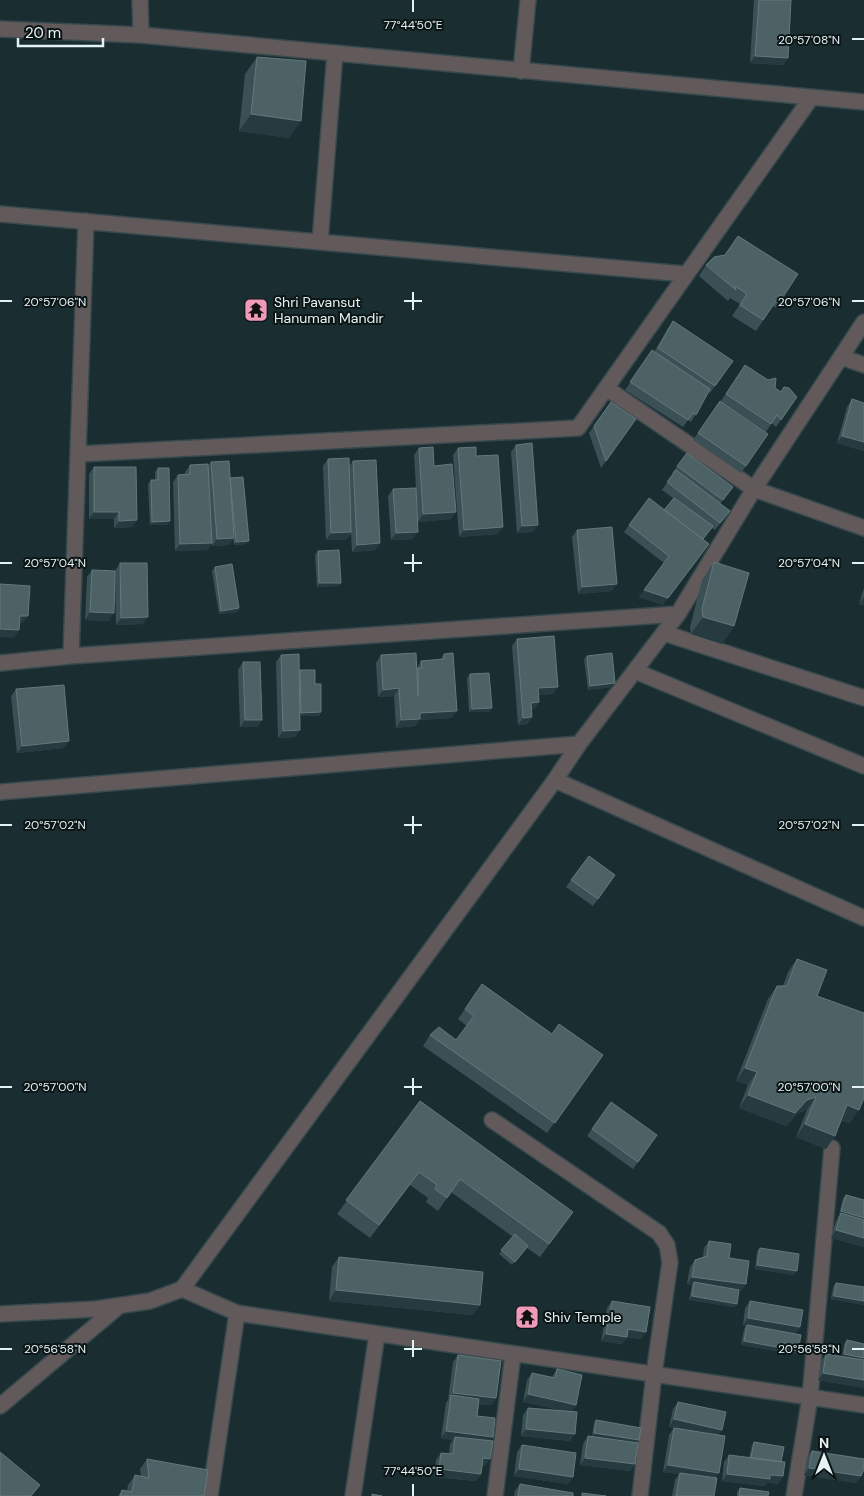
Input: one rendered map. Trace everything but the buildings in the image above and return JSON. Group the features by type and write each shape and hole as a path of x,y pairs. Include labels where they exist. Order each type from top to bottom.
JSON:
{"street":[{"path":"140,0 141,35"},
{"path":"521,71 528,0"},
{"path":"0,29 141,35 864,102"},
{"path":"320,242 335,53"},
{"path":"79,454 578,428 811,98"},
{"path":"0,214 685,274"},
{"path":"71,656 86,221"},
{"path":"0,1314 119,1306 150,1301 182,1289 555,780 579,744 678,614 754,489 864,322"},
{"path":"840,357 864,365"},
{"path":"606,388 754,489 864,528"},
{"path":"0,663 71,656 678,614"},
{"path":"664,633 864,698"},
{"path":"635,670 864,766"},
{"path":"0,792 579,744"},
{"path":"555,780 864,918"},
{"path":"492,1120 658,1233 666,1245 670,1262 654,1374 640,1496"},
{"path":"794,1496 810,1397 832,1148"},
{"path":"182,1289 238,1313 864,1405"},
{"path":"0,1406 119,1306"},
{"path":"210,1496 238,1313"},
{"path":"352,1496 377,1334"},
{"path":"495,1496 513,1354"}],"place":[{"name":"Shri Pavansut Hanuman Mandir","path":"256,310"},
{"name":"Shiv Temple","path":"527,1317"}]}
